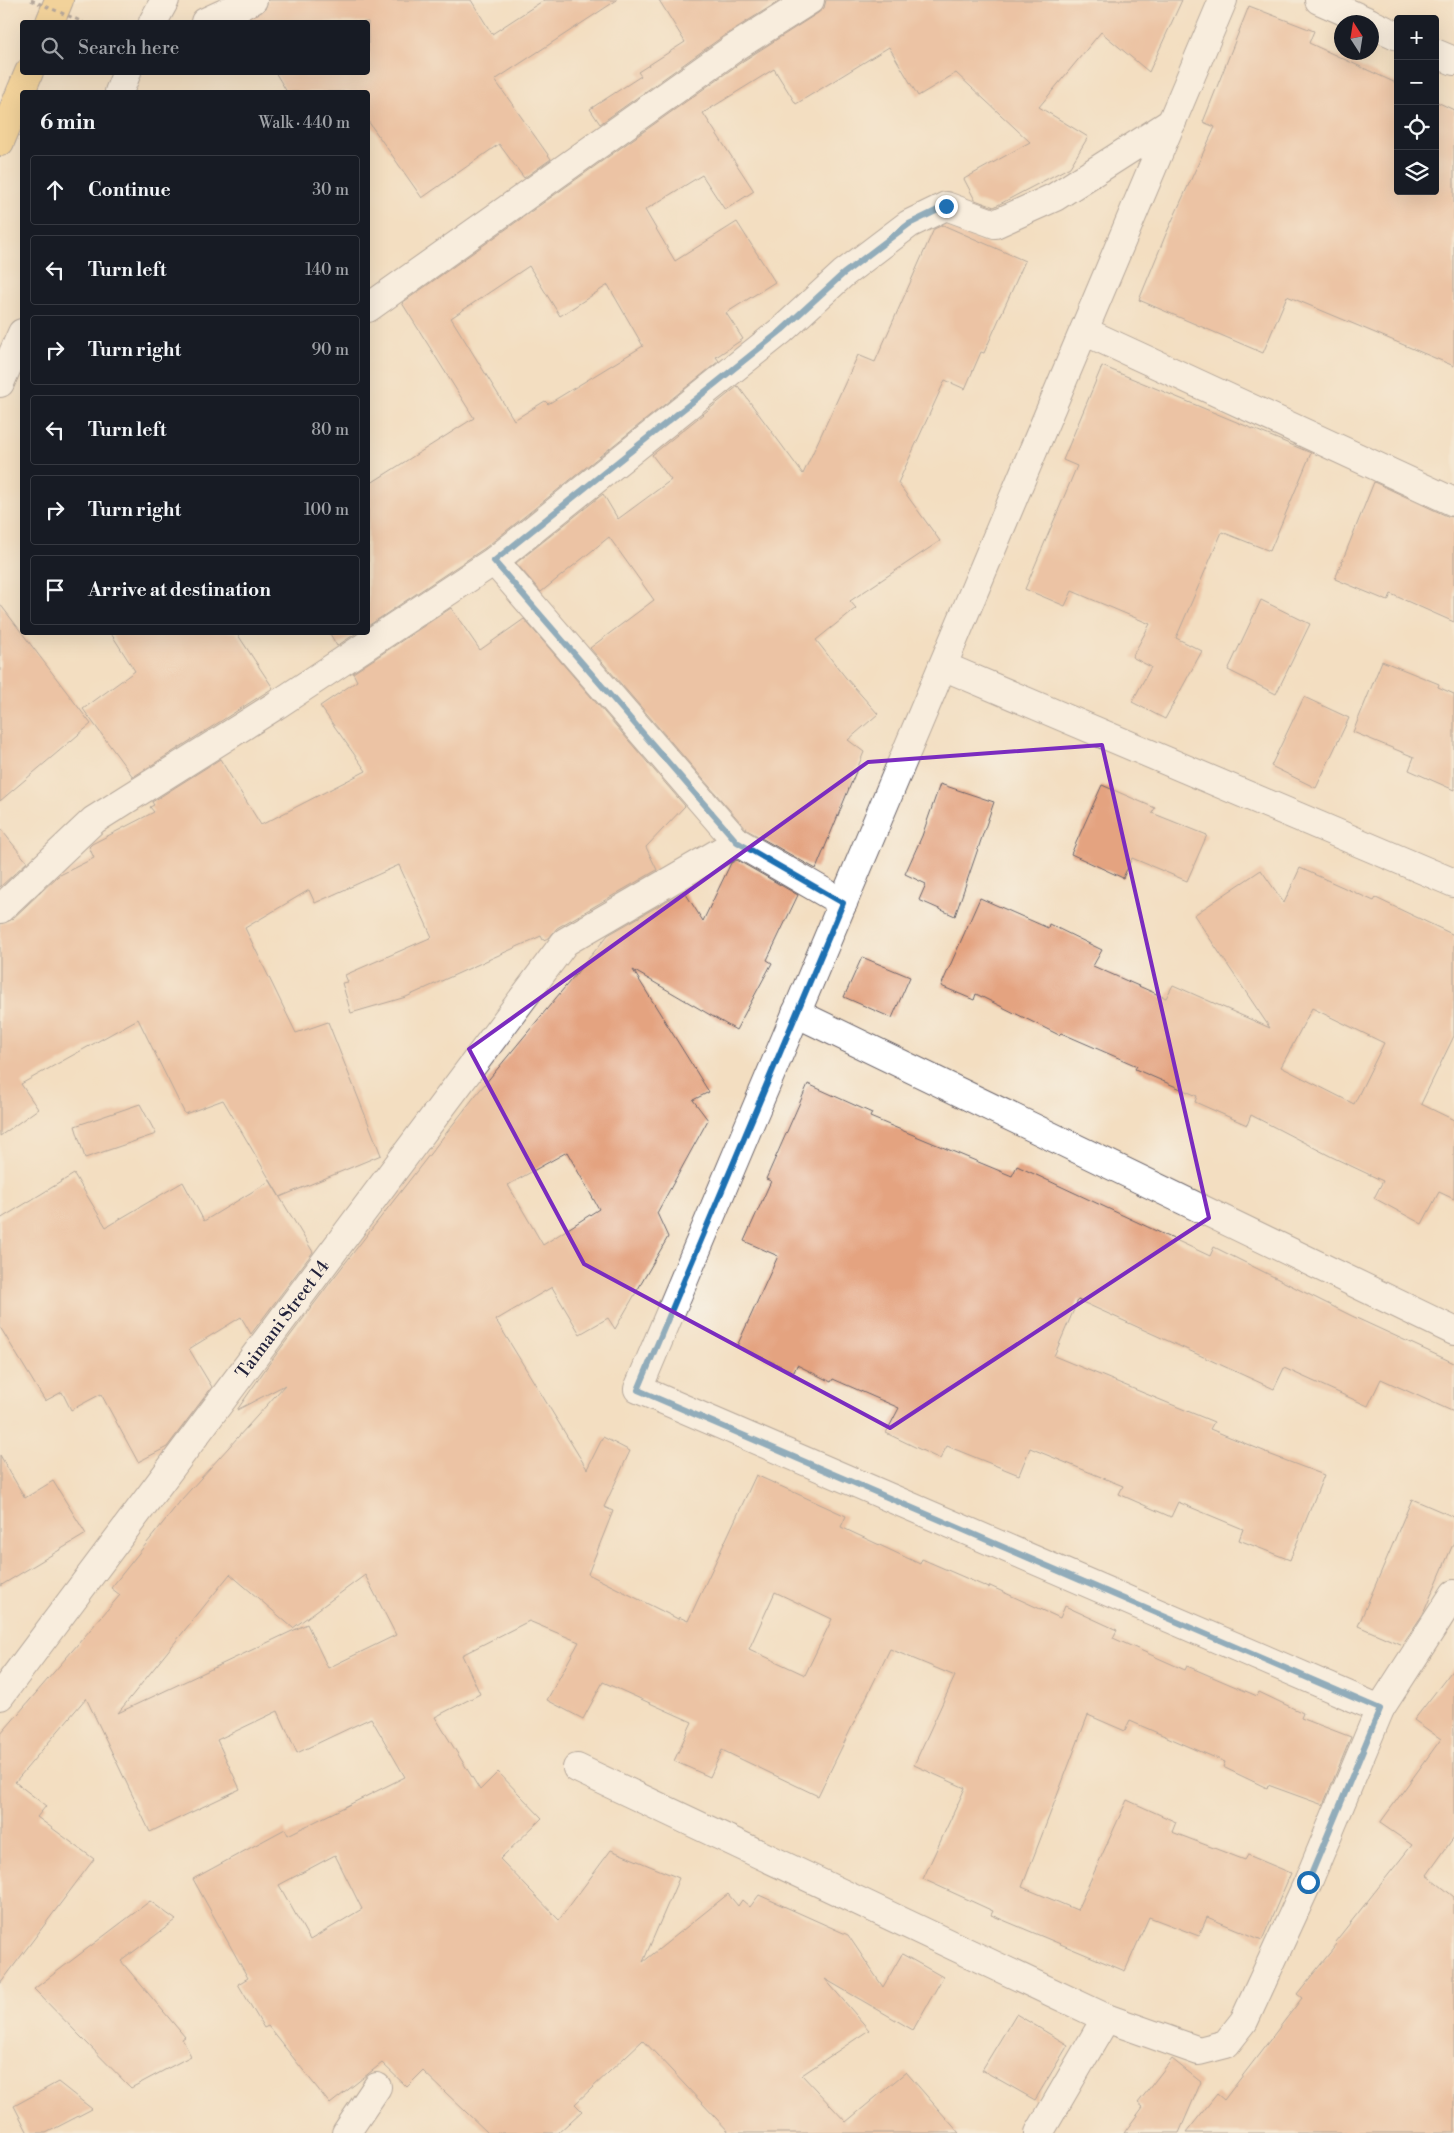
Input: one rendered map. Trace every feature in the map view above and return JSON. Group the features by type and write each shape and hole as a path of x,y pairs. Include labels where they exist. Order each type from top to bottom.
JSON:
{"main road":[{"path":"51,20 59,0"},
{"path":"22,90 28,75"},
{"path":"0,142 20,94"}],"street":[{"path":"154,20 165,0"},
{"path":"209,20 253,0"},
{"path":"370,307 734,48 810,0"},
{"path":"1223,0 638,1390 1380,1709"},
{"path":"1319,0 1352,15"},
{"path":"1379,27 1394,34"},
{"path":"1439,55 1454,62"},
{"path":"120,90 126,75"},
{"path":"0,909 94,820 275,706 494,561 782,330 843,274 909,224 946,206 995,224 1055,197 1172,122"},
{"path":"1084,331 1454,502"},
{"path":"0,383 20,338"},
{"path":"494,561 737,842 843,903"},
{"path":"943,666 1454,883"},
{"name":"Taimani Street 14","path":"0,1696 565,942 737,842"},
{"path":"796,1013 1454,1330"},
{"path":"577,1768 1106,2018 1199,2051 1226,2044 1244,2021 1308,1882 1380,1709 1454,1594"},
{"path":"1039,2133 1106,2018"},
{"path":"346,2133 377,2086"}],"path":[{"path":"31,0 79,20"}],"highlighted area":[{"path":"1102,745 1209,1218 890,1428 584,1264 469,1049 868,762"}],"building":[{"path":"268,0 471,0 492,34 544,0 617,0 495,80 551,159 524,178 499,144 422,198 370,124 370,90 286,90 277,75 370,75 370,20 245,20 265,9"},
{"path":"659,0 781,0 725,35 600,124 590,109 641,76 638,72 685,42"},
{"path":"826,0 1182,0 1149,72 1101,32 1039,107 1088,137 1070,167 994,207 975,200 964,179 1030,142 956,73 918,96 889,47 796,104 774,69 703,113 754,191 725,210 702,175 645,210 675,261 737,222 775,282 726,313 743,339 716,357 719,361 485,548 370,625 370,484 474,418 402,303 743,61 824,8","holes":["529,266 560,316 608,285 643,346 548,404 545,401 514,420 451,318"]},
{"path":"1249,6 1314,31 1309,43 1334,55 1334,60 1346,60 1394,82 1394,195 1439,195 1439,103 1454,110 1454,366 1287,296 1263,353 1139,300 1166,234 1215,127 1203,122"},
{"path":"943,225 1025,261 984,353 981,352 965,389 945,380 898,483 940,541 850,601 856,608 816,640 878,714 848,740 864,752 816,869 747,830 590,648 654,600 609,537 541,592 516,563 603,494 618,519 671,480 652,455 738,386 803,474 858,355 875,362 934,229"},
{"path":"1102,366 1311,453 1270,551 1222,532 1176,638 1202,651 1165,719 1132,702 1151,667 1132,657 1150,624 1072,591 1065,606 1025,589 1077,466 1063,460"},
{"path":"1374,482 1447,516 1454,517 1454,622 1391,594 1388,601 1335,579"},
{"path":"1261,600 1310,624 1276,694 1228,670"},
{"path":"0,604 20,630 20,635 24,635 91,724 0,801"},
{"path":"451,608 480,650 524,619 685,806 646,847 657,870 557,928 549,938 543,940 541,936 406,997 351,1013 342,983 348,982 345,975 432,937 399,865 315,903 309,890 245,928 296,1033 328,1022 381,1155 280,1197 223,1100 185,1114 138,1019 21,1084 38,1109 0,1136 0,924 11,920 58,876 94,858 89,847 92,844 154,812 150,807 154,805 152,802 220,759 261,825 366,771 320,706 357,681 353,673"},
{"path":"112,635 238,635 273,688 133,777 83,709 135,671"},
{"path":"331,635 354,635 337,646"},
{"path":"1382,661 1439,684 1438,687 1454,694 1454,790 1409,770 1414,757 1353,732"},
{"path":"1304,697 1349,718 1316,788 1271,766"},
{"path":"940,784 994,802 955,916 919,900 926,884 905,874 922,836"},
{"path":"1102,785 1155,808 1152,813 1207,835 1187,881 1132,858 1123,878 1071,854"},
{"path":"0,828 27,862 0,887"},
{"path":"737,860 798,895 767,960 772,963 736,1030 633,970 709,1092 693,1100 708,1120 657,1213 668,1237 615,1329 608,1318 580,1334 552,1287 496,1320 587,1469 603,1437 630,1451 604,1507 613,1511 588,1574 678,1619 679,1617 688,1621 756,1475 846,1516 841,1527 920,1564 922,1559 989,1588 990,1586 1060,1618 1065,1606 1117,1630 1113,1638 1185,1670 1187,1666 1257,1696 1259,1692 1303,1713 1301,1718 1351,1737 1323,1805 1268,1785 1267,1788 1223,1767 1225,1762 1130,1721 1125,1731 1088,1715 1022,1887 1077,1910 1127,1800 1176,1822 1172,1832 1245,1860 1248,1855 1291,1873 1262,1940 1207,1917 1199,1936 1149,1917 1125,1971 991,1915 993,1911 923,1879 965,1788 914,1765 955,1676 890,1649 818,1796 722,1750 710,1777 674,1761 692,1722 603,1682 583,1719 547,1700 579,1642 529,1621 462,1655 480,1694 435,1717 480,1790 498,1772 542,1818 500,1859 559,1920 611,1850 679,1878 643,1962 728,1894 738,1906 742,1900 750,1907 759,1895 848,1935 883,1987 902,1954 943,1977 913,2030 825,1979 869,2030 802,2075 846,2122 906,2072 959,2133 730,2133 643,2040 575,2104 582,2111 558,2133 488,2133 423,2071 407,2087 382,2063 330,2104 268,2026 264,2028 238,1984 248,1978 193,1879 285,1829 288,1835 405,1777 371,1718 297,1753 278,1711 217,1740 240,1789 150,1832 86,1698 15,1782 46,1806 37,1817 94,1859 0,1984 0,1735 120,1595 111,1588 182,1499 285,1385 237,1410 332,1280 475,1096 608,935 684,891 703,921 731,863","holes":["567,1152 599,1209 543,1245 508,1185","230,1574 293,1628 365,1575 396,1635 328,1668 307,1624 118,1713","775,1592 832,1619 805,1675 749,1649","335,1855 362,1909 310,1940 279,1885"]},
{"path":"1300,868 1374,901 1376,898 1454,935 1454,1036 1421,1104 1454,1120 1454,1199 1439,1192 1422,1224 1374,1198 1383,1181 1251,1115 1247,1125 1195,1102 1197,1096 1135,1069 1137,1066 1061,1033 1059,1035 976,994 974,1000 941,986 980,898 1048,928 1049,924 1102,950 1093,966 1166,998 1173,985 1270,1028 1194,915 1261,870 1284,903","holes":["1312,1008 1384,1043 1354,1104 1281,1067"]},
{"path":"862,957 910,977 892,1018 844,997"},
{"path":"808,1084 872,1113 870,1117 1012,1176 1017,1166 1210,1256 1214,1247 1352,1316 1454,1363 1454,1412 1381,1379 1368,1406 1284,1368 1274,1389 1078,1300 1054,1356 1214,1422 1210,1429 1324,1475 1290,1560 1239,1540 1243,1529 1178,1502 1171,1517 1119,1494 1123,1486 1030,1448 1019,1475 947,1446 940,1459 886,1433 899,1408 833,1379 831,1382 797,1365 794,1372 737,1346 778,1256 744,1241 771,1181 766,1179"},
{"path":"140,1104 156,1134 85,1158 75,1126"},
{"path":"74,1174 106,1227 183,1182 204,1221 270,1181 313,1252 251,1334 241,1317 189,1349 212,1387 167,1447 138,1462 101,1394 71,1410 62,1392 45,1401 0,1327 0,1219"},
{"path":"0,1455 25,1498 53,1481 86,1534 0,1586"},
{"path":"1412,1499 1454,1517 1454,1542 1423,1614 1402,1645 1358,1626"},
{"path":"1454,1668 1454,1837 1427,1875 1454,1897 1454,2133 1186,2133 1217,2094 1224,2100 1302,1998 1297,1994 1337,1944 1335,1942 1412,1845 1380,1823 1441,1739 1414,1720"},
{"path":"150,1901 176,1920 121,1961 185,2037 182,2039 191,2056 131,2088 34,1989"},
{"path":"1016,2014 1068,2045 1035,2100 982,2070"},
{"path":"1172,2059 1201,2082 1179,2133 1124,2133 1143,2107 1138,2103"},
{"path":"58,2082 92,2109 46,2133 28,2133 14,2106"}],"route":[{"path":"946,206 909,224 843,274 782,330 494,561 737,842 843,903 638,1390 1380,1709 1308,1882"}]}
